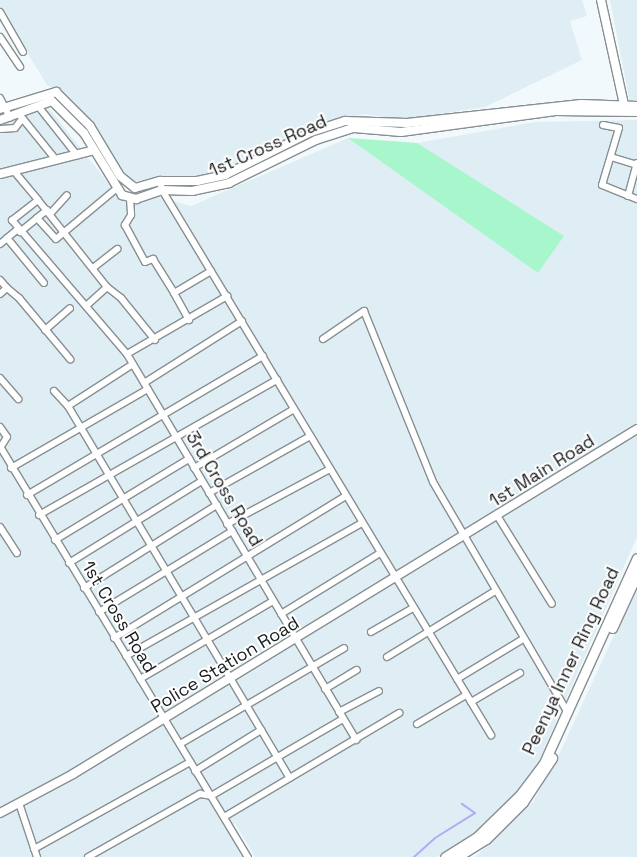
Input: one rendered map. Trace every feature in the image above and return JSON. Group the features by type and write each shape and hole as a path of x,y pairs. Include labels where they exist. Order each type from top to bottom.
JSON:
{"main road":[{"name":"Peenya Inner Ring Road","path":"445,857 477,837 520,795 543,765 637,558"},
{"name":"Peenya Inner Ring Road","path":"457,857 486,839 523,802 547,771 637,574"}],"street":[{"path":"601,0 625,108"},
{"path":"0,12 23,52"},
{"path":"1,40 20,67"},
{"path":"3,109 56,92 90,126 129,186 135,188 160,181 197,182 226,175 311,132 344,121 407,123 554,105 625,108 637,106"},
{"path":"0,98 3,109 10,118"},
{"path":"0,120 20,116 52,101 72,118 117,188 130,199 131,215 125,225 145,262 153,258 189,320"},
{"path":"38,106 77,154"},
{"name":"1st Cross Road","path":"130,199 162,190 201,190 230,183 316,140 354,128 401,132 556,111 625,108 637,112"},
{"path":"0,129 15,128 20,116"},
{"path":"20,116 56,160"},
{"path":"603,125 619,128 602,185 637,198"},
{"path":"0,174 94,150"},
{"path":"611,157 637,164 628,196"},
{"path":"13,170 65,231 107,288 121,298 155,340"},
{"path":"160,181 162,190 228,296 395,579 491,735"},
{"path":"37,218 56,239 117,188"},
{"path":"0,244 48,212 67,195"},
{"path":"19,231 12,220 38,200"},
{"name":"3rd Cross Road","path":"19,231 127,354 356,740"},
{"path":"7,238 44,283"},
{"path":"93,268 118,249"},
{"path":"174,293 211,270"},
{"path":"0,280 70,359"},
{"path":"0,294 7,288"},
{"path":"86,306 107,288"},
{"path":"127,354 155,340 228,296"},
{"path":"45,330 70,308"},
{"path":"323,339 364,311 433,482 463,538 567,711"},
{"path":"11,468 81,428 242,321"},
{"path":"27,495 263,356"},
{"path":"68,406 133,364"},
{"path":"0,378 18,399"},
{"path":"39,514 110,476 277,380"},
{"path":"54,391 68,406 290,778"},
{"path":"194,468 294,409"},
{"path":"0,427 7,437 0,448"},
{"name":"1st Main Road","path":"463,538 637,429"},
{"path":"209,493 310,436"},
{"name":"1st Cross Road","path":"0,448 248,857"},
{"path":"55,540 189,459"},
{"path":"228,524 330,469"},
{"path":"69,563 202,481"},
{"path":"114,638 346,496"},
{"path":"84,588 150,544 217,505"},
{"path":"498,516 552,604"},
{"path":"126,656 362,523"},
{"path":"0,527 17,553"},
{"path":"99,612 232,531"},
{"name":"Police Station Road","path":"0,813 164,719 463,538"},
{"path":"281,614 380,553"},
{"path":"387,657 429,634 495,592"},
{"path":"140,679 273,601"},
{"path":"371,632 413,608"},
{"path":"456,679 523,639"},
{"path":"180,744 344,648"},
{"path":"325,689 357,670"},
{"path":"471,702 520,673"},
{"path":"339,712 379,691"},
{"path":"416,724 466,695"},
{"path":"224,817 399,714"},
{"path":"88,857 200,794 211,796 343,719"},
{"path":"195,771 261,730"},
{"path":"34,848 190,762"},
{"path":"19,803 37,857"}],"shaded area":[{"path":"0,0 582,0 587,16 570,21 582,60 485,107 401,120 365,114 336,119 207,177 164,176 128,183 104,140 61,92 47,85 0,8"},
{"path":"610,0 637,0 637,104 630,103"},
{"path":"44,102 120,198 159,197 191,206 348,138 417,143 535,122 637,120 637,537 532,777 478,832 437,857 255,857 236,825 221,819 244,857 0,857 0,122"},
{"path":"637,585 637,857 475,857 533,802 557,759"}],"green space":[{"path":"348,138 417,143 564,236 538,273"}],"waterway":[{"path":"414,857 435,838 475,813 462,804"}]}
